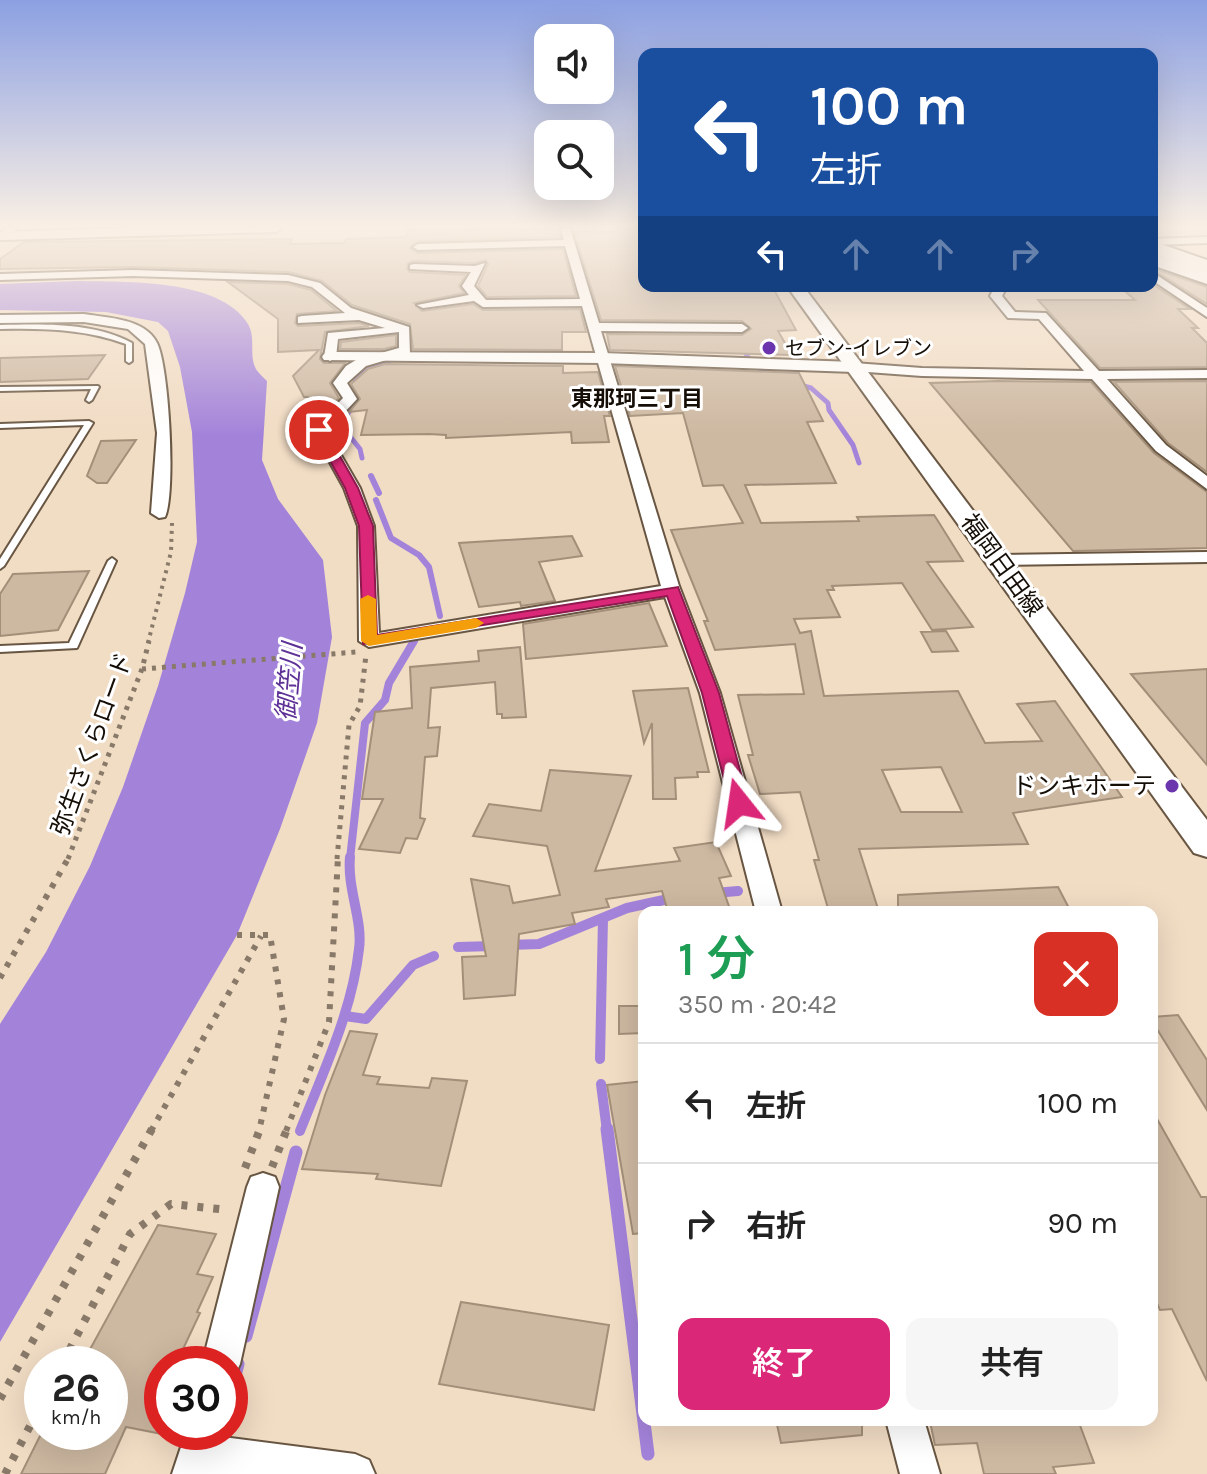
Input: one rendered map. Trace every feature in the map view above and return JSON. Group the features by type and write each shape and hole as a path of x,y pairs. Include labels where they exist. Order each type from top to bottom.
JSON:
{"main road":[{"name":"福岡日田線","path":"803,297 1207,845"}],"street":[{"path":"333,297 361,316 405,330"},
{"path":"423,305 478,297 483,304 587,302"},
{"path":"585,297 672,590 710,693 767,906"},
{"path":"997,297 1012,315 1042,316 1161,448 1207,484"},
{"path":"1183,297 1207,313"},
{"path":"302,320 361,316"},
{"path":"0,319 84,318 132,326 151,343 164,433 159,513"},
{"path":"593,327 742,328"},
{"path":"405,330 332,336 330,357 602,358 922,372 1207,374"},
{"path":"405,330 405,350 351,369 340,383 350,399 319,430 352,488 366,526 369,641 672,590"},
{"path":"999,560 1207,557"},
{"path":"224,1346 247,1185"},
{"path":"907,1426 920,1474"},
{"path":"199,1453 355,1474"}],"lane":[{"path":"0,327 38,326 105,333 129,343 129,361"},
{"path":"0,389 96,387 89,400"},
{"path":"0,426 89,423 0,566"},
{"path":"0,649 73,646 112,561"}],"path":[{"name":"弥生さくらロード","path":"0,978 70,855 142,669 171,552 172,524 159,513"},
{"path":"71,1346 130,1234 171,1204 229,1210 247,1185 329,1022 335,886 349,725 360,706 366,651 142,669"},
{"path":"237,935 270,935 284,1019 247,1185"},
{"path":"0,1399 261,936"},
{"path":"5,1474 24,1438"}],"water":[{"name":"御笠川","path":"0,297 213,297 235,309 248,324 252,335 253,362 267,381 262,460 278,499 323,560 332,637 317,723 280,829 237,935 0,1342 0,1024 46,952 90,866 123,787 158,686 197,542 192,432 180,367 168,331 158,322 106,312 0,310"}],"building":[{"path":"248,297 319,297 337,311 297,314 295,323 298,326 359,323 369,326 325,332 320,359 324,363 345,363 330,383 339,398 321,416 308,397 304,397 293,376 319,350 278,352 278,319"},
{"path":"342,297 445,297 414,303 422,311 473,304 483,310 580,309 586,332 562,332 562,350 413,349 410,324 352,305"},
{"path":"594,297 778,297 796,330 778,331 792,355 610,350 607,334 742,335 751,329 742,321 601,320"},
{"path":"1131,297 1171,297 1190,309 1178,309 1198,328 1192,328 1207,343 1207,367 1100,368 1038,300 1135,300"},
{"path":"1196,297 1207,297 1207,304"},
{"path":"396,335 396,346 384,349 340,349 341,342"},
{"path":"105,355 88,379 0,382 0,358"},
{"path":"385,364 563,366 563,373 598,372 610,416 604,416 609,442 572,443 571,432 446,438 446,435 429,434 361,435 367,410 349,412 360,399 351,384 368,369"},
{"path":"615,366 799,373 823,421 807,422 836,483 745,485 761,523 859,521 857,517 934,515 963,561 927,562 973,627 932,630 902,583 832,586 834,590 827,590 840,617 794,619 800,633 811,631 824,696 958,691 985,743 1042,741 1017,704 1055,701 1122,797 1013,813 1028,844 859,849 877,906 827,906 814,860 819,860 800,792 760,794 748,755 753,755 738,695 804,694 795,644 715,650 704,621 708,621 671,530 743,523 723,485 703,486 683,413 630,416","holes":["941,767 962,812 901,812 882,770"]},
{"path":"1207,381 1207,472 1168,443 1114,382"},
{"path":"1091,382 1154,453 1207,492 1207,548 1073,551 930,383"},
{"path":"136,440 107,483 97,483 87,476 101,441"},
{"path":"572,536 582,556 539,562 555,601 479,607 459,543"},
{"path":"89,571 58,630 0,636 0,594 13,574"},
{"path":"649,603 667,646 526,659 523,624"},
{"path":"946,631 958,651 932,652 921,632"},
{"path":"520,647 526,717 502,718 502,714 497,714 495,682 431,688 428,728 440,727 437,756 425,757 420,818 425,819 417,839 406,838 400,853 359,849 383,799 362,799 375,712 412,708 410,667 479,661 478,651"},
{"path":"1207,669 1207,765 1131,674"},
{"path":"688,688 709,772 697,772 698,777 675,778 676,799 653,799 652,723 644,743 633,691"},
{"path":"550,770 631,776 595,871 680,861 674,848 716,842 731,876 719,878 729,906 666,906 662,891 606,899 609,907 572,913 575,924 519,934 515,995 464,999 462,957 486,956 471,879 509,886 513,903 560,895 547,846 473,836 489,804 541,811"},
{"path":"1058,887 1068,906 898,906 898,895"},
{"path":"619,1006 638,1006 638,1033 619,1034"},
{"path":"1178,1015 1207,1060 1207,1110 1158,1031 1158,1017"},
{"path":"350,1031 377,1034 363,1075 380,1077 377,1084 429,1088 432,1078 467,1081 441,1186 376,1179 378,1174 302,1169 325,1095"},
{"path":"638,1082 638,1234 633,1234 607,1085"},
{"path":"1158,1121 1201,1197 1207,1197 1207,1381 1172,1309 1160,1310"},
{"path":"158,1225 216,1234 197,1274 213,1277 184,1346 144,1346 144,1430 128,1427 128,1346 92,1346"},
{"path":"461,1302 609,1325 594,1410 439,1384"},
{"path":"777,1426 862,1426 862,1435 781,1443"},
{"path":"931,1426 1080,1426 1094,1463 1053,1467 1056,1474 984,1474 977,1443 935,1445"},
{"path":"33,1450 116,1450 105,1474 21,1474"}],"waterway":[{"path":"749,336 752,318"},
{"path":"749,336 742,347 752,364 772,376"},
{"path":"362,458 360,449 341,425 358,397 355,381 363,372 389,361"},
{"path":"796,384 811,388 828,403 829,410 853,445 859,463"},
{"path":"371,476 379,493"},
{"path":"376,500 391,538 419,555 429,567 440,616"},
{"path":"413,643 418,635"},
{"path":"350,859 365,723 385,700 389,683 414,641"},
{"path":"300,1131 336,1042 355,972 360,938 350,859"},
{"path":"715,893 738,891"},
{"path":"507,945 539,944 627,908 673,898"},
{"path":"600,1059 603,919"},
{"path":"458,947 494,946"},
{"path":"345,1016 366,1019 413,965 434,956"},
{"path":"601,1084 607,1131"},
{"path":"607,1129 638,1375"},
{"path":"246,1336 296,1152"},
{"path":"644,1426 648,1454"}],"slow traffic":[{"path":"368,599 369,641 476,623"}],"place":[{"name":"セブン-イレブン","path":"769,348"},
{"name":"ドンキホーテ","path":"1172,786"}],"district":[{"name":"東那珂三丁目","path":"637,398"}],"route":[{"path":"319,430 352,488 366,526 369,641 672,590 710,693 739,803"}]}
